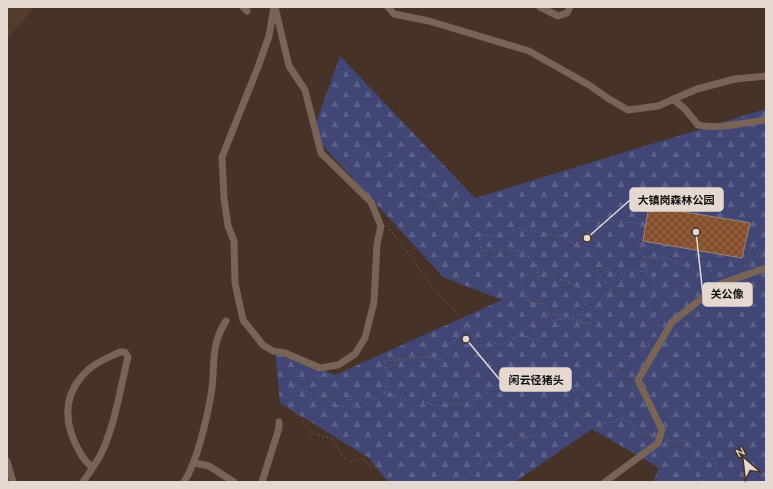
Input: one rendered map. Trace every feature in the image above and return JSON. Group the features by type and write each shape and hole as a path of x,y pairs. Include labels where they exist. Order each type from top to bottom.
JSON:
{"street":[{"path":"275,7 280,34 289,66 305,90 321,153 371,202 381,226 377,244 374,302 365,338 354,354 338,365 320,368 285,354 273,351 263,345 242,320 235,283 234,241 228,226 224,198 222,157 258,67 275,7"},
{"path":"388,7 394,14 429,21 529,51 589,85 609,100 628,110 658,106 697,89 735,79 766,76"},
{"path":"540,7 558,16 567,14 570,7"},
{"path":"673,99 685,109 698,125 705,127 766,120"},
{"path":"605,482 658,443 660,439 662,430 638,380 672,322 720,284 766,268"},
{"path":"184,482 194,463 211,394 213,360 218,334 226,321"},
{"path":"83,482 100,455 111,426 128,357 125,352 120,352 89,369 72,392 67,404 67,420 71,434 81,456 92,467"},
{"path":"262,482 279,428 279,422"},
{"path":"7,461 13,482"},
{"path":"194,463 209,466 234,482"}],"path":[{"path":"347,163 364,146 379,153 394,165 406,186 449,206 453,197 455,212 468,225 481,234 499,237 518,228 561,236 576,246 588,250 599,263 622,280 626,270 646,272 652,276 655,290 649,300 649,310 657,325 666,332"},
{"path":"646,272 647,263 643,255 639,252 649,206 660,206 696,214 753,222 766,229"},
{"path":"561,236 580,221 612,221 646,224"},
{"path":"388,225 433,288 453,308 463,328"},
{"path":"481,234 479,242 482,250 517,250 524,252 536,264 554,278 569,282 580,288 587,301 581,313 583,324"},
{"path":"643,255 654,259 666,257 702,274 714,270 723,274 746,266 766,248"},
{"path":"463,328 469,328 479,347 491,341 501,346 520,334 540,342 531,329 560,320 574,319 583,324 591,324 591,312 599,305 605,294 613,295 610,287 597,273 599,263"},
{"path":"536,264 539,279 524,274 520,280 529,303 544,304 548,312 558,314 560,320"},
{"path":"385,393 387,377 385,361 426,357 443,360 463,328"},
{"path":"578,411 575,401 584,389 603,372 617,369 652,344"},
{"path":"285,354 290,364 308,387 301,390"},
{"path":"394,482 379,468 370,466 362,458 352,462 343,457 333,438 311,433 297,414 288,405 288,396 296,384 301,390 325,397 335,406 344,406 350,396 354,410 385,393 407,401 418,399 434,405 450,405 465,404 480,398 497,385 510,385 532,392 557,386 566,392 584,389"},
{"path":"457,482 467,476 484,457 497,454 518,440 535,436 555,419 578,411 590,415 598,423 614,422 622,418 632,423 638,432 651,433 660,439 675,442 686,440 703,458 713,458 717,469 701,482"}],"shaded area":[{"path":"7,7 35,7 7,39"}],"green space":[{"path":"340,56 475,198 766,109 766,482 653,482 659,468 592,429 515,482 388,482 369,458 280,403 275,349 335,375 502,300 443,277 312,134"}],"building":[{"path":"649,206 750,223 742,258 643,241"}],"place":[{"name":"关公像","path":"696,232"},
{"name":"大镇岗森林公园","path":"587,238"},
{"name":"闲云径猪头","path":"466,339"}]}
